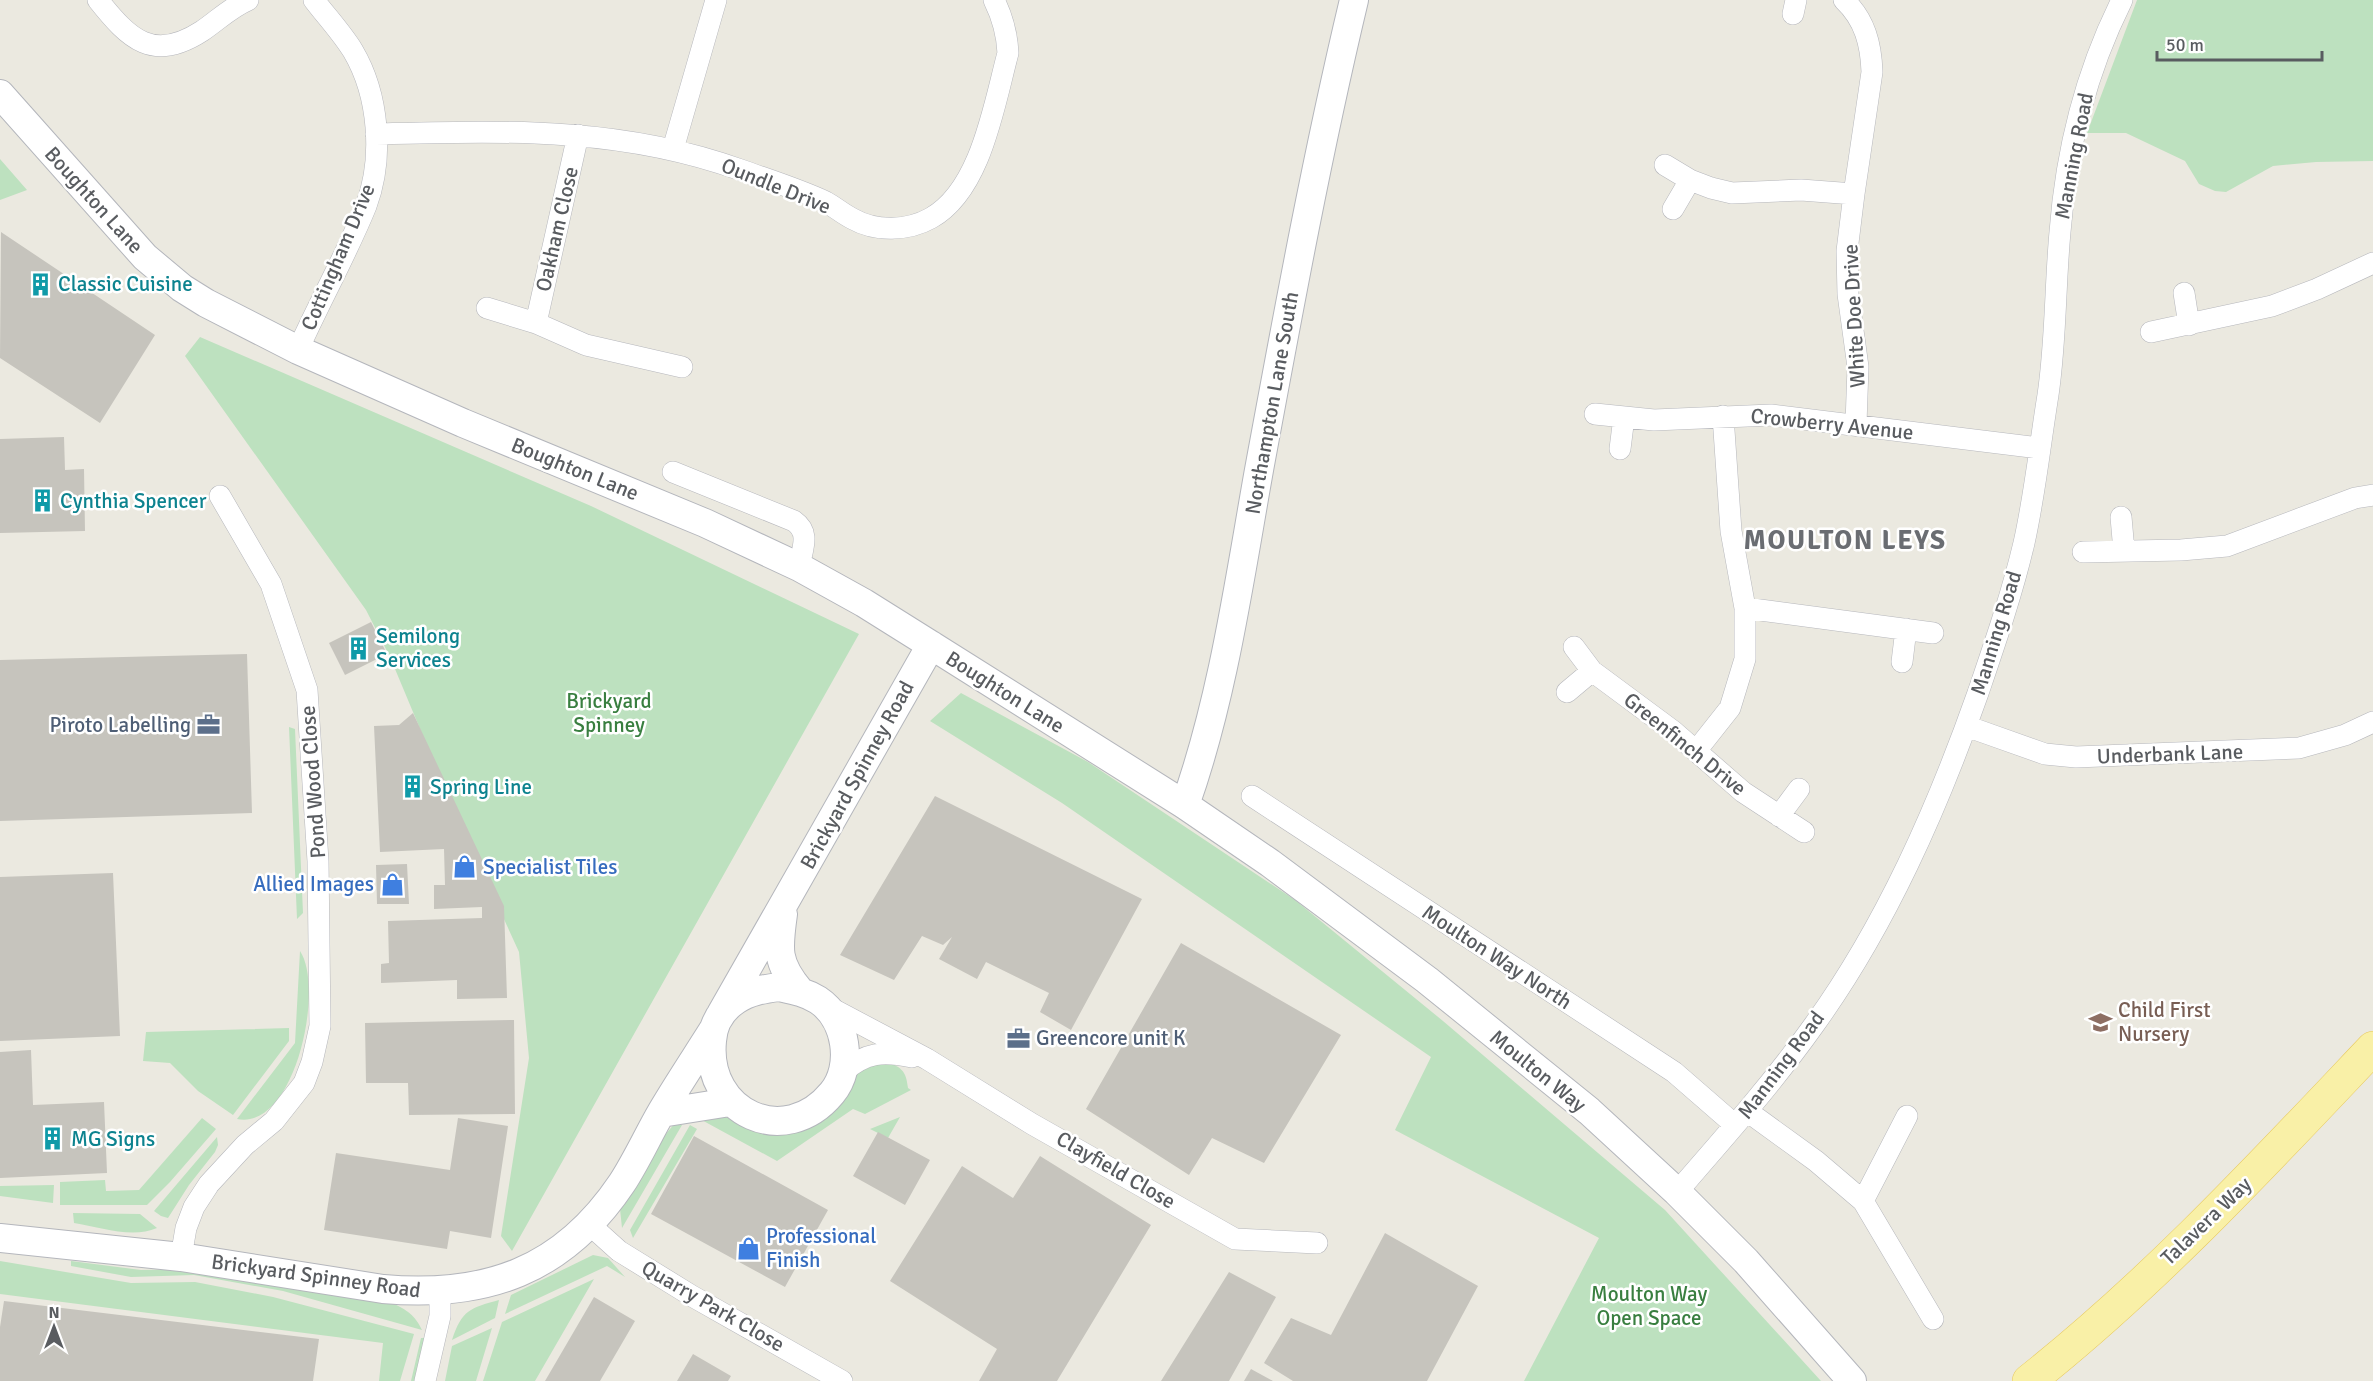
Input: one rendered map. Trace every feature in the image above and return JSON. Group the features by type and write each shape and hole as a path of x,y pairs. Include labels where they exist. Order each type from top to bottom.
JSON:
{"main road":[{"name":"Talavera Way","path":"2029,1381 2055,1361 2162,1264 2256,1173 2373,1048"}],"street":[{"path":"98,0 131,37 159,46 178,43 201,32 239,3 248,0"},
{"name":"Cottingham Drive","path":"298,350 366,205 374,176 376,134 373,106 353,51 314,0"},
{"path":"673,149 716,0"},
{"name":"Oundle Drive","path":"376,134 491,131 619,139 673,149 720,162 827,203 854,220 877,228 900,228 931,218 962,191 975,168 1008,53 1003,17 994,0"},
{"name":"Northampton Lane South","path":"1185,806 1202,759 1230,627 1313,184 1354,0"},
{"name":"White Doe Drive","path":"1844,0 1862,24 1871,51 1872,72 1847,251 1848,294 1858,367 1856,424"},
{"name":"Manning Road","path":"1677,1192 1741,1118 1815,1024 1862,949 1900,881 1933,811 1966,726 2000,630 2024,541 2051,370 2064,192 2079,114 2091,75 2122,0"},
{"name":"Boughton Lane","path":"0,94 144,257 182,288 206,303 298,350 463,423 705,523 799,567 864,603 1185,806"},
{"name":"Oakham Close","path":"536,322 578,135"},
{"path":"1665,165 1690,180 1732,193 1801,190 1854,194"},
{"path":"1673,209 1690,180"},
{"path":"2151,332 2189,326 2272,306 2317,289 2373,263"},
{"path":"2184,292 2189,326"},
{"name":"Oakham Close","path":"488,308 536,322 586,345 682,367"},
{"name":"Crowberry Avenue","path":"1595,414 1654,420 1771,414 2039,448"},
{"path":"1696,750 1730,708 1745,658 1745,608 1731,531 1723,416"},
{"path":"1620,449 1624,417"},
{"path":"673,472 794,521 800,526 805,537 799,567"},
{"path":"2083,552 2181,550 2227,546 2355,498 2373,495"},
{"name":"Pond Wood Close","path":"181,1257 186,1228 194,1207 209,1184 245,1145 274,1121 304,1083 312,1062 320,1026 318,861 307,690 271,584 220,496"},
{"path":"2121,517 2124,551"},
{"path":"1745,608 1933,633"},
{"path":"1902,662 1906,629"},
{"name":"Brickyard Spinney Road","path":"0,1238 181,1257 383,1289 440,1291 493,1283 519,1273 552,1254 589,1224 623,1181 784,906 931,645"},
{"name":"Greenfinch Drive","path":"1574,647 1592,671 1696,750 1743,792 1804,832"},
{"path":"1567,692 1592,671"},
{"name":"Underbank Lane","path":"1966,726 2045,754 2076,757 2299,748 2345,735 2373,722"},
{"path":"1779,816 1799,789"},
{"name":"Moulton Way North","path":"1252,796 1741,1118 1816,1161 1863,1201 1933,1319"},
{"name":"Moulton Way","path":"1185,806 1270,863 1427,980 1589,1112 1677,1192 1746,1261 1852,1381"},
{"name":"Brickyard Spinney Road","path":"784,906 779,942 781,957 787,975 810,996"},
{"path":"779,987 810,996 830,1012 844,1040 843,1072 835,1090 822,1106 805,1116 785,1121 765,1121 746,1114 730,1102 719,1086 712,1069 717,1022 736,999 757,990 779,987"},
{"name":"Clayfield Close","path":"810,996 927,1059 1032,1124 1235,1239 1317,1243"},
{"name":"Clayfield Close","path":"843,1072 855,1061 888,1052 927,1059"},
{"path":"661,1113 730,1102"},
{"path":"1863,1201 1907,1116"},
{"name":"Quarry Park Close","path":"589,1224 628,1257 842,1381"},
{"path":"0,1229 39,1241"},
{"path":"425,1381 440,1316 440,1291"}],"green space":[{"path":"2137,0 2373,0 2373,161 2316,162 2273,166 2226,192 2215,191 2199,184 2185,161 2126,133 2087,133"},
{"path":"0,159 27,190 0,200"},
{"name":"Brickyard Spinney","path":"200,337 591,506 859,634 512,1251 501,1236 529,1058 519,952 454,810 390,657 366,610 185,356"},
{"name":"Moulton Way Open Space","path":"961,693 1088,762 1295,900 1443,1021 1665,1210 1821,1381 1524,1381 1599,1238 1395,1130 1431,1057 1062,803 930,721"},
{"path":"289,727 295,729 303,913 297,919"},
{"path":"300,951 307,969 309,995 300,1053 289,1081 275,1103 257,1117 237,1119 295,1043"},
{"path":"289,1028 289,1041 233,1115 198,1091 170,1063 143,1061 146,1032"},
{"path":"884,1060 902,1070 908,1088 911,1090 865,1114 853,1109 777,1161 698,1118 718,1114 759,1130 850,1072"},
{"path":"900,1117 888,1138 870,1129"},
{"path":"202,1118 216,1129 147,1205 60,1205 60,1182 105,1180 106,1191 139,1190"},
{"path":"676,1122 682,1125 622,1228 620,1209 658,1143"},
{"path":"690,1125 697,1129 633,1238 630,1230"},
{"path":"217,1137 218,1145 215,1152 189,1185 168,1218 154,1211"},
{"path":"54,1185 53,1203 0,1196 0,1186"},
{"path":"73,1213 140,1214 157,1228 137,1232 105,1229 74,1223"},
{"path":"593,1255 608,1258 625,1277 607,1266 505,1314 511,1295"},
{"path":"0,1261 131,1283 195,1282 273,1297 414,1334 400,1381 379,1381 383,1343 0,1294"},
{"path":"71,1261 141,1270 194,1269 392,1303 410,1314 422,1330 283,1291 194,1275 131,1277 71,1266"},
{"path":"594,1279 535,1381 483,1381 502,1322"},
{"path":"499,1300 495,1318 452,1340 459,1322 468,1312 481,1305"},
{"path":"492,1328 476,1381 445,1381 452,1346"},
{"path":"421,1338 425,1338 417,1381 411,1381"}],"building":[{"name":"Classic Cuisine","path":"1,232 155,335 100,423 0,358"},
{"name":"Cynthia Spencer","path":"64,437 65,470 84,469 85,531 0,533 0,439"},
{"name":"Semilong Services","path":"371,622 387,654 345,675 329,643"},
{"path":"247,654 252,813 0,821 0,660"},
{"path":"413,713 504,906 507,998 457,999 457,980 381,983 381,964 389,963 388,921 482,918 482,907 434,909 434,885 445,885 444,849 380,852 374,726 399,725"},
{"path":"935,796 1142,899 1071,1030 1040,1012 1049,993 986,962 977,979 939,959 952,937 943,945 922,936 894,980 840,955"},
{"name":"Allied Images","path":"407,864 409,904 377,904 376,865"},
{"path":"113,873 120,1036 0,1041 0,877"},
{"path":"1181,943 1341,1035 1264,1163 1212,1138 1189,1175 1086,1109"},
{"path":"514,1020 515,1114 409,1115 408,1083 366,1083 365,1023"},
{"name":"MG Signs","path":"31,1050 33,1105 104,1102 107,1173 0,1178 0,1052"},
{"path":"458,1118 508,1126 491,1238 450,1231 447,1249 324,1230 336,1153 450,1170"},
{"path":"878,1132 930,1160 905,1205 853,1176"},
{"path":"694,1136 828,1210 785,1287 651,1214"},
{"path":"1040,1156 1151,1225 1057,1381 979,1381 997,1349 890,1281 962,1166 1013,1198"},
{"path":"1385,1233 1478,1286 1427,1381 1293,1381 1264,1363 1291,1318 1331,1335"},
{"path":"1229,1272 1276,1297 1229,1381 1161,1381"},
{"path":"594,1297 635,1321 600,1381 545,1381"},
{"path":"4,1301 319,1339 313,1381 0,1381 0,1327"},
{"path":"693,1354 731,1376 728,1381 677,1381"},
{"path":"1251,1369 1273,1381 1244,1381"}],"place":[{"name":"Classic Cuisine","path":"40,284"},
{"name":"Cynthia Spencer","path":"42,501"},
{"name":"Semilong Services","path":"358,648"},
{"name":"Piroto Labelling","path":"209,725"},
{"name":"Spring Line","path":"412,787"},
{"name":"Specialist Tiles","path":"465,867"},
{"name":"Allied Images","path":"392,884"},
{"name":"Child First Nursery","path":"2100,1022"},
{"name":"Greencore unit K","path":"1018,1038"},
{"name":"MG Signs","path":"53,1139"},
{"name":"Professional Finish","path":"748,1248"}],"district":[{"name":"MOULTON LEYS","path":"1845,540"}]}
